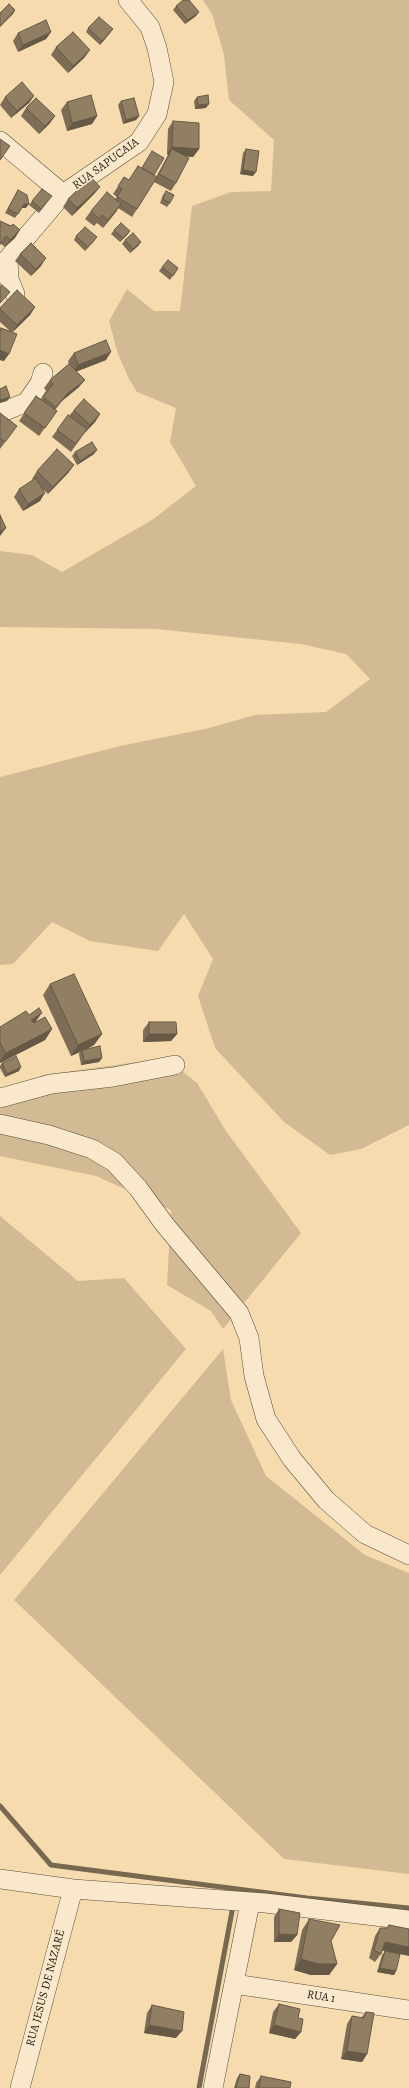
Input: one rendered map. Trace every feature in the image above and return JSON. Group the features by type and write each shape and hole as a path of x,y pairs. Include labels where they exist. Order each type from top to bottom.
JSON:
{"street":[{"name":"RUA SAPUCAIA","path":"4,263 63,194 139,142 157,114 164,82 157,48 150,27 128,0"},
{"path":"0,142 63,194"},
{"path":"4,263 15,294"},
{"path":"0,413 27,402 40,383 43,373"},
{"path":"0,1098 51,1084 113,1077 175,1065"},
{"path":"0,1124 49,1135 92,1149 114,1162 138,1188 165,1225 239,1313 249,1338 254,1376 266,1419 292,1459 326,1500 365,1534 409,1555"},
{"path":"0,1879 73,1889 250,1903 409,1920"},
{"name":"RUA JESUS DE NAZARÉ","path":"20,2088 73,1889"},
{"path":"213,2088 250,1903"},
{"name":"RUA 1","path":"234,1984 409,2010"}],"shaded area":[{"path":"203,0 409,0 409,1125 361,1149 330,1155 284,1122 215,1048 198,996 213,959 184,914 158,951 90,941 52,922 13,964 0,965 0,777 120,746 205,729 255,715 326,712 370,679 346,654 301,644 156,629 0,627 0,551 32,555 62,572 152,520 196,486 170,442 176,408 137,392 129,379 118,354 109,321 127,289 154,311 180,311 192,206 231,192 271,191 274,140 229,100 224,55 212,14"},
{"path":"166,1058 197,1083 226,1131 301,1233 223,1329 211,1311 167,1285 171,1210 96,1176 0,1156 0,1095 43,1075"},
{"path":"0,1216 78,1281 124,1278 186,1349 0,1575"},
{"path":"223,1349 231,1400 266,1476 365,1555 409,1573 409,1874 284,1859 14,1600"}],"building":[{"path":"183,0 189,0 199,12 188,20 176,6"},
{"path":"9,4 15,10 0,26 0,13"},
{"path":"99,17 113,29 102,41 88,28"},
{"path":"46,20 51,32 23,45 18,33"},
{"path":"73,32 90,50 73,66 56,47"},
{"path":"22,82 34,96 17,111 5,97"},
{"path":"91,95 97,116 72,123 67,102"},
{"path":"208,95 209,104 198,105 197,97"},
{"path":"36,98 55,116 45,126 26,108"},
{"path":"134,98 139,116 126,120 121,101"},
{"path":"173,121 199,123 199,149 172,147"},
{"path":"0,139 10,146 0,160"},
{"path":"172,149 189,158 176,183 159,174"},
{"path":"246,149 259,151 256,172 243,170"},
{"path":"152,151 164,158 154,175 142,168"},
{"path":"138,166 157,177 137,209 117,197 122,189 118,186 124,177 129,180"},
{"path":"91,177 100,187 77,208 68,199"},
{"path":"42,189 52,196 41,209 32,201"},
{"path":"18,190 27,195 29,204 24,204 18,214 8,209"},
{"path":"166,191 174,195 170,203 163,199"},
{"path":"107,192 121,204 108,220 102,215 99,219 91,211"},
{"path":"0,221 11,226 13,224 20,230 10,240 6,236 1,243 0,243"},
{"path":"121,223 130,231 123,238 114,230"},
{"path":"85,227 97,237 88,247 76,236"},
{"path":"133,233 141,242 133,249 125,240"},
{"path":"31,243 46,258 36,269 20,254"},
{"path":"168,260 178,268 173,276 162,267"},
{"path":"2,285 10,292 0,303 0,287"},
{"path":"17,290 35,307 17,325 0,308"},
{"path":"1,328 17,334 9,354 0,350"},
{"path":"106,340 111,352 78,365 74,353"},
{"path":"69,364 85,380 68,393 56,407 43,397 53,384 50,380"},
{"path":"6,386 10,397 0,400 0,389"},
{"path":"36,396 57,411 45,428 24,413"},
{"path":"84,399 100,414 90,425 74,410"},
{"path":"0,413 17,426 5,442 0,438"},
{"path":"68,415 87,429 76,444 57,430"},
{"path":"92,442 97,450 80,461 75,452"},
{"path":"57,449 74,465 53,487 37,471"},
{"path":"36,478 45,493 28,504 19,489"},
{"path":"0,515 6,528 0,531"},
{"path":"74,974 102,1034 78,1045 50,984"},
{"path":"39,1008 42,1013 31,1020 34,1023 45,1017 52,1029 6,1053 0,1043 0,1027 26,1011 29,1015"},
{"path":"149,1022 176,1022 177,1034 149,1034"},
{"path":"100,1046 102,1058 84,1061 82,1050"},
{"path":"16,1056 21,1067 7,1074 2,1063"},
{"path":"279,1909 300,1913 297,1935 279,1934"},
{"path":"309,1919 340,1925 331,1941 337,1964 319,1964 301,1959"},
{"path":"389,1925 409,1929 409,1947 385,1942 381,1954 374,1950 380,1928 387,1928"},
{"path":"385,1951 400,1954 396,1971 380,1968"},
{"path":"279,2004 300,2009 298,2018 303,2019 301,2032 274,2025"},
{"path":"152,2005 184,2012 182,2031 149,2025"},
{"path":"366,2012 374,2013 367,2054 347,2051 352,2016 364,2018"},
{"path":"240,2074 250,2076 249,2088 236,2088"},
{"path":"261,2076 291,2082 290,2088 259,2088"}],"waterway":[{"path":"0,1806 51,1865 307,1898 409,1908"},
{"path":"199,2088 233,1906"}]}
